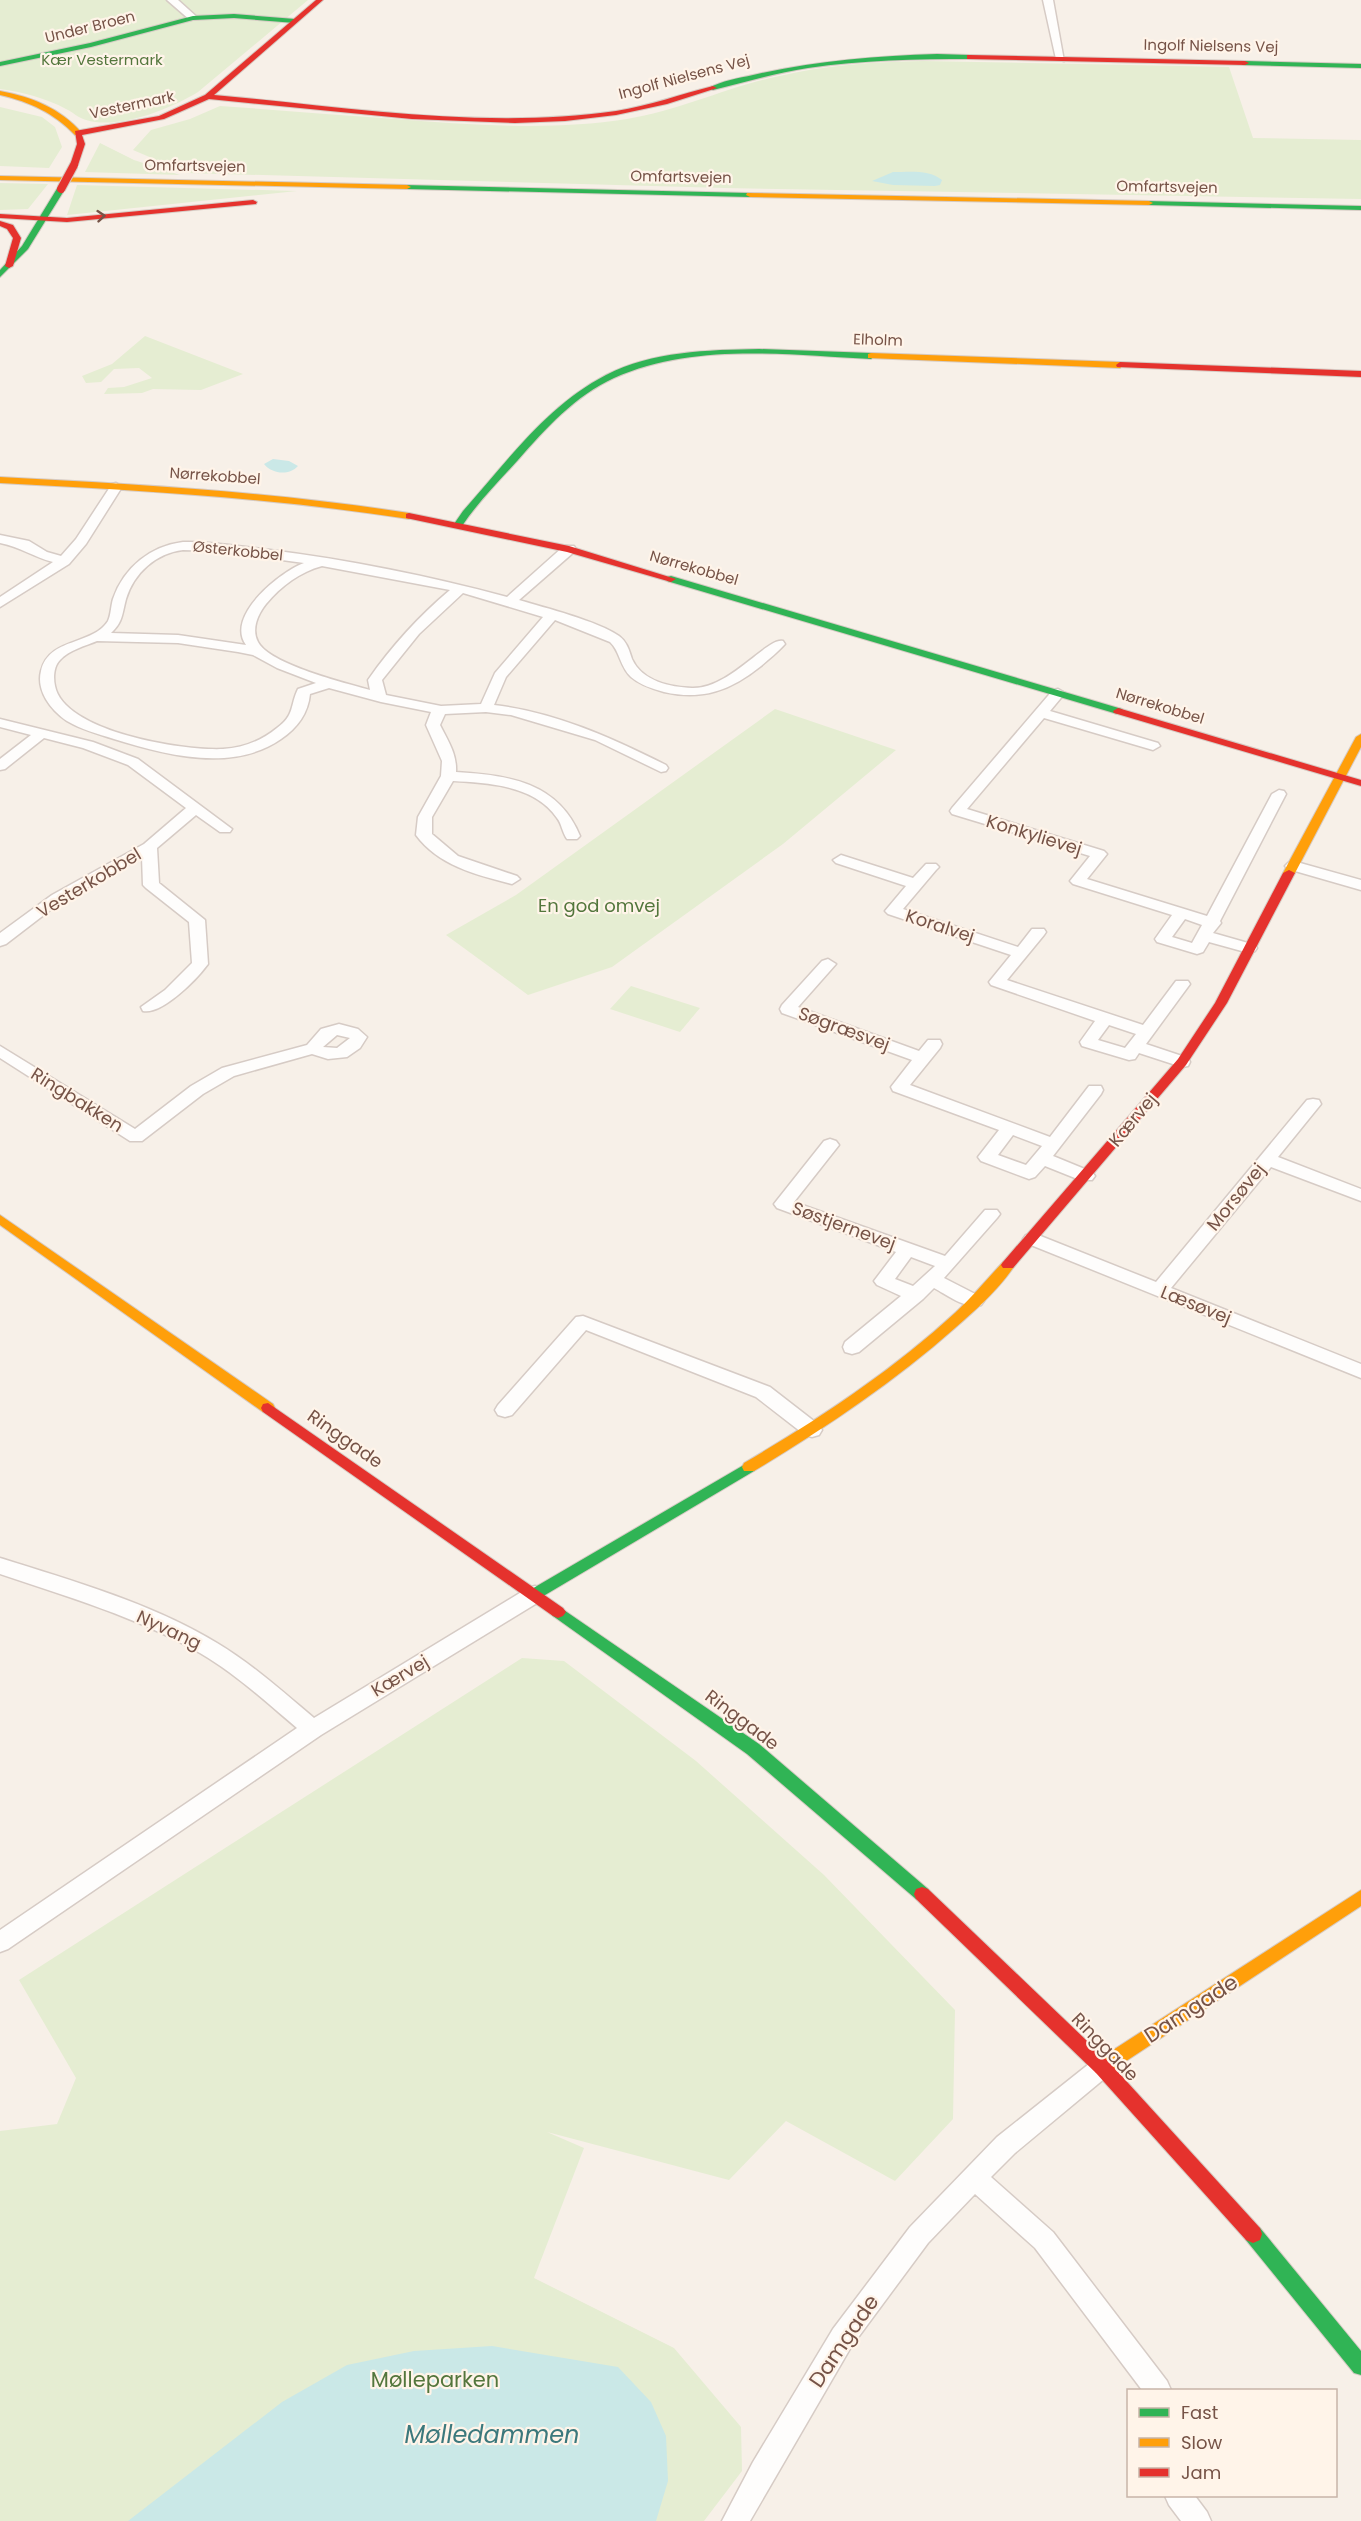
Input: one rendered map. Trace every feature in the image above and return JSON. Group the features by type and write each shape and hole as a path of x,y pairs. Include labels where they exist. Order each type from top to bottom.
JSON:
{"main road":[{"name":"Vestermark","path":"4,270 25,247 74,165 81,144 78,133 150,121 178,113 208,97 320,0"},
{"name":"Under Broen","path":"0,64 91,45 193,18 234,16 295,21"},
{"name":"Ingolf Nielsens Vej","path":"208,97 469,119 531,121 633,110 768,72 826,62 925,56 1361,66"},
{"path":"0,93 29,99 48,107 63,116 78,133"},
{"path":"0,173 195,183"},
{"name":"Omfartsvejen","path":"0,178 1361,208"},
{"path":"296,199 436,196 861,202 989,200"},
{"path":"0,216 67,219 266,201"},
{"path":"0,223 10,227 17,238 4,270"},
{"name":"Elholm","path":"459,524 466,513 546,425 580,394 616,373 648,362 718,353 752,352 1361,374"},
{"name":"Nørrekobbel","path":"0,480 277,497 372,509 459,524 569,549 1361,783"},
{"name":"Kærvej","path":"535,1594 812,1430 909,1360 975,1301 1032,1239 1182,1062 1221,1003 1361,737"},
{"name":"Ringgade","path":"0,1219 753,1749 924,1896 1102,2067 1263,2245 1361,2366"},
{"name":"Damgade","path":"1102,2067 1361,1897"}],"street":[{"path":"172,0 193,18"},
{"path":"1048,0 1061,59"},
{"path":"0,603 64,561 81,541 116,487"},
{"path":"0,539 24,544 42,555 64,561"},
{"name":"Østerkobbel","path":"116,620 115,608 132,575 160,551 187,546 297,563 322,562 368,568 461,588 509,602 552,615 615,639 623,645 631,669 641,678 674,690 696,693 712,690 728,683 778,645"},
{"path":"509,602 569,549"},
{"name":"Østerkobbel","path":"248,638 249,620 257,606 297,563"},
{"path":"345,688 375,680 413,631 435,608 461,588"},
{"path":"486,708 500,676 552,615"},
{"path":"97,637 116,620 142,636"},
{"path":"296,670 303,692 302,708 293,722 264,744 243,752 204,753 151,745 86,725 68,715 50,695 47,683 48,668 55,658 77,643 97,637 142,636 230,645 258,652 329,683 381,698 441,710 486,708 512,711 571,727 621,747 661,768"},
{"path":"230,645 248,638 258,652"},
{"path":"375,680 375,689 381,698"},
{"path":"303,692 329,683"},
{"name":"Konkylievej","path":"1058,693 957,811 1099,854 1078,881 1181,913 1250,948"},
{"path":"441,710 436,715 433,725 449,761 448,776 425,817 424,835 446,858 512,879"},
{"path":"1041,713 1153,746"},
{"path":"0,723 88,745 134,762 225,830"},
{"path":"0,766 41,734"},
{"path":"448,776 503,782 538,794 564,816 572,836"},
{"path":"1181,913 1163,939 1197,949 1279,794"},
{"name":"Vesterkobbel","path":"0,941 57,898 149,847 194,809"},
{"name":"Vesterkobbel","path":"149,847 151,885 197,920 200,964 171,993 149,1007"},
{"name":"Koralvej","path":"841,860 916,884"},
{"path":"1293,866 1361,885"},
{"name":"Koralvej","path":"931,867 893,911 1021,953"},
{"path":"1038,932 998,982 1146,1032"},
{"name":"Søgræsvej","path":"828,964 788,1009 922,1058"},
{"path":"1106,1018 1088,1042 1129,1056 1182,984"},
{"path":"934,1044 899,1087 1053,1144"},
{"path":"1136,1046 1182,1062"},
{"name":"Ringbakken","path":"0,1051 136,1137 197,1090 228,1072 312,1049"},
{"path":"1010,1128 987,1157 1029,1173 1095,1090"},
{"name":"Morsøvej","path":"1159,1290 1313,1104"},
{"name":"Søstjernevej","path":"830,1145 783,1204 948,1264"},
{"path":"1042,1158 1086,1176"},
{"path":"1267,1159 1361,1195"},
{"path":"852,1347 917,1296 991,1214"},
{"name":"Læsøvej","path":"1032,1239 1361,1371"},
{"name":"Søstjernevej","path":"907,1250 883,1281 917,1296"},
{"path":"932,1280 975,1301"},
{"path":"505,1410 583,1322 764,1392 812,1430"},
{"name":"Nyvang","path":"2,1568 155,1620 196,1641 236,1665 313,1729"},
{"name":"Kærvej","path":"0,1942 313,1729 535,1594"},
{"name":"Damgade","path":"735,2521 762,2471 842,2338 919,2235 1006,2145 1102,2067"},
{"path":"975,2178 1044,2240 1156,2389"},
{"path":"1179,2497 1198,2521"}],"green space":[{"name":"Kær Vestermark","path":"0,0 308,0 198,92 144,116 129,120 99,122 83,119 69,110 42,99 0,89"},
{"path":"923,61 1229,67 1253,138 1361,140 1361,199 724,188 187,173 133,150 151,130 190,119 220,106 482,125 570,125 646,115 793,73 867,63"},
{"path":"0,107 42,117 55,127 62,147 49,168 0,166"},
{"path":"100,143 134,160 180,175 85,172"},
{"path":"0,183 48,184 28,209 0,210"},
{"path":"77,185 297,191 67,215"},
{"path":"145,336 243,374 201,390 153,389 142,393 104,394 108,388 124,387 152,378 139,368 114,369 101,382 86,383 82,376 112,364"},
{"name":"En god omvej","path":"775,709 896,750 783,844 612,967 528,995 446,935 516,895"},
{"path":"631,986 700,1008 680,1032 610,1009"},
{"name":"Mølleparken","path":"522,1658 564,1661 696,1761 824,1875 955,2010 953,2119 895,2181 786,2121 729,2180 547,2132 584,2148 534,2278 674,2348 741,2427 742,2471 704,2521 0,2521 0,2131 57,2124 76,2078 19,1980"}],"water":[{"path":"893,172 925,173 942,180 940,185 935,186 893,185 872,181"},
{"path":"273,459 289,461 298,466 290,471 276,472 264,464"},
{"name":"Mølledammen","path":"492,2346 618,2367 651,2402 666,2436 668,2481 656,2521 128,2521 282,2402 347,2365 414,2351"}],"traffic: fast":[{"path":"0,64 91,45 193,18 234,16 295,21"},
{"path":"713,88 777,71 840,62 905,57 970,57"},
{"path":"1245,63 1361,66"},
{"path":"407,187 750,195"},
{"path":"0,275 25,247 61,189"},
{"path":"1149,203 1361,208"},
{"path":"459,524 520,451 548,422 579,395 610,376 644,364 681,356 720,352 759,351 871,356"},
{"path":"671,579 1118,711"},
{"path":"535,1594 749,1467"},
{"path":"558,1612 753,1749 922,1894"},
{"path":"1253,2234 1361,2366"}],"traffic: slow":[{"path":"0,93 23,98 43,106 61,117 78,133"},
{"path":"0,178 407,187"},
{"path":"750,195 1149,203"},
{"path":"871,356 1120,365"},
{"path":"0,480 256,496 409,516"},
{"path":"1289,873 1361,737"},
{"path":"0,1219 268,1408"},
{"path":"749,1467 805,1433 886,1377 961,1315 1008,1265"},
{"path":"1102,2067 1361,1897"}],"traffic: jam":[{"path":"74,165 81,144 78,133 161,117 208,97 320,0"},
{"path":"970,57 1245,63"},
{"path":"208,97 412,117 515,121 565,119 616,113 713,88"},
{"path":"61,189 74,165"},
{"path":"0,216 67,220 253,202"},
{"path":"0,223 10,227 17,238 9,266"},
{"path":"1120,365 1361,374"},
{"path":"409,516 569,549 671,579"},
{"path":"1118,711 1361,783"},
{"path":"1008,1265 1182,1062 1221,1003 1289,873"},
{"path":"268,1408 558,1612"},
{"path":"922,1894 1102,2067 1253,2234"}]}
